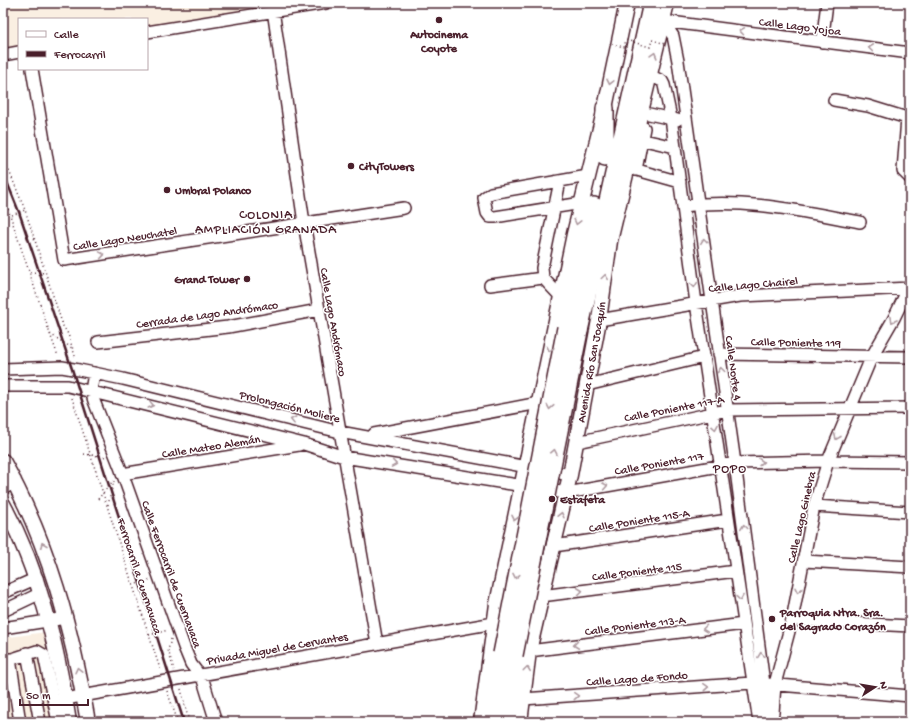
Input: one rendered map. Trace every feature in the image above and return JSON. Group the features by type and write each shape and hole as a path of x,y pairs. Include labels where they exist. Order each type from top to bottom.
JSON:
{"highway":[{"name":"Avenida Río San Joaquín","path":"621,164 640,3"},
{"name":"Avenida Río San Joaquín","path":"507,722 515,653 573,329 621,164 652,3"},
{"path":"605,108 621,164"},
{"path":"621,164 626,146 644,113"},
{"name":"Avenida Río San Joaquín","path":"494,722 515,653"}],"main road":[{"path":"481,722 497,604 561,297 605,108 627,3"},
{"name":"Avenida Río San Joaquín","path":"520,722 523,699 515,653 537,614 567,493 599,320 621,164 638,139 644,113 649,76 667,3"},
{"path":"3,461 9,484 31,515 52,567 66,618 84,696 88,722"},
{"path":"3,504 14,525 41,593 49,621 69,722"},
{"path":"497,604 509,602 518,604 537,614"}],"street":[{"path":"148,32 273,8 326,3"},
{"path":"822,42 827,3"},
{"name":"Calle Lago Andrómaco","path":"273,8 304,223 378,644"},
{"name":"Calle Lago Yojoa","path":"663,21 910,53"},
{"name":"Calle Norte 4","path":"663,21 671,33 675,44 699,204 727,410 770,684 769,722"},
{"path":"3,55 18,52"},
{"name":"Calle Lago Neuchatel","path":"32,70 64,260 404,208"},
{"path":"649,76 662,81 664,85 676,181 683,206 712,412 759,722"},
{"path":"834,100 868,106 908,118 903,171 910,178"},
{"path":"644,113 687,124"},
{"path":"638,139 672,146"},
{"path":"621,164 676,181"},
{"path":"582,203 490,217 487,213 484,198 491,193 588,176"},
{"path":"560,181 542,268 543,278 561,297"},
{"path":"683,206 734,202 759,204 860,222"},
{"path":"490,285 543,278"},
{"name":"Calle Lago Chairel","path":"599,320 740,296 909,287"},
{"name":"Calle Lago Ginebra","path":"772,722 770,684 792,620 814,506 828,461 872,356 894,318 909,287"},
{"name":"Cerrada de Lago Andrómaco","path":"98,342 228,327 320,310"},
{"name":"Calle Poniente 119","path":"719,354 910,357"},
{"path":"587,385 704,357"},
{"name":"Prolongación Moliere","path":"3,369 62,367 109,376 340,432 368,436 570,475"},
{"name":"Calle Ferrocarril de Cuernavaca","path":"94,373 91,391 106,433 118,477 190,664 200,675 206,687 216,722"},
{"name":"Calle Ferrocarril de Cuernavaca","path":"106,433 103,403 109,376"},
{"path":"3,386 56,385 91,391 304,444 344,456 567,493"},
{"path":"368,436 539,404"},
{"name":"Calle Poniente 117-A","path":"577,442 727,410 910,408"},
{"name":"Calle Mateo Alemán","path":"118,477 304,444"},
{"name":"Calle Poniente 117","path":"567,493 735,462 910,462"},
{"path":"814,506 910,512"},
{"name":"Calle Poniente 115-A","path":"554,546 728,520"},
{"path":"804,561 910,567"},
{"name":"Calle Poniente 115","path":"541,596 736,571"},
{"path":"3,593 36,578"},
{"path":"3,611 41,593"},
{"path":"3,628 66,618"},
{"path":"792,620 910,626"},
{"name":"Privada Miguel de Cervantes","path":"65,699 494,623"},
{"name":"Calle Poniente 113-A","path":"515,653 744,624"},
{"path":"20,722 6,661 28,653 37,652 44,655 58,722"},
{"path":"28,653 40,722"},
{"name":"Calle Lago de Fondo","path":"523,699 752,683"},
{"path":"770,684 910,696"}],"path":[{"path":"612,44 624,46 626,40 650,47 652,40 666,44"},
{"path":"3,156 25,210 76,359"},
{"path":"3,194 58,356"},
{"path":"11,215 25,210"},
{"path":"30,272 46,273"},
{"path":"50,334 72,348"},
{"path":"72,397 108,507"},
{"path":"84,454 108,458"},
{"path":"98,499 118,477"},
{"name":"Ferrocarril a Cuernavaca","path":"118,477 108,507 163,678"},
{"path":"133,584 151,580"},
{"path":"149,635 168,630"},
{"path":"180,687 189,722"},
{"path":"167,690 178,722"}],"shaded area":[{"path":"3,3 264,3 265,11 148,32 148,18 18,18 18,53 3,55"},
{"path":"46,632 61,722 3,722 3,638"}],"railway":[{"path":"3,172 19,212 72,369 184,722"}],"place":[{"name":"Autocinema Coyote","path":"439,20"},
{"name":"CityTowers","path":"351,166"},
{"name":"Umbral Polanco","path":"167,190"},
{"name":"Grand Tower","path":"247,279"},
{"name":"Estafeta","path":"552,499"},
{"name":"Parroquia Ntra. Sra. del Sagrado Corazón","path":"772,619"}],"district":[{"name":"COLONIA AMPLIACIÓN GRANADA","path":"266,220"},
{"name":"POPO","path":"730,467"}]}
